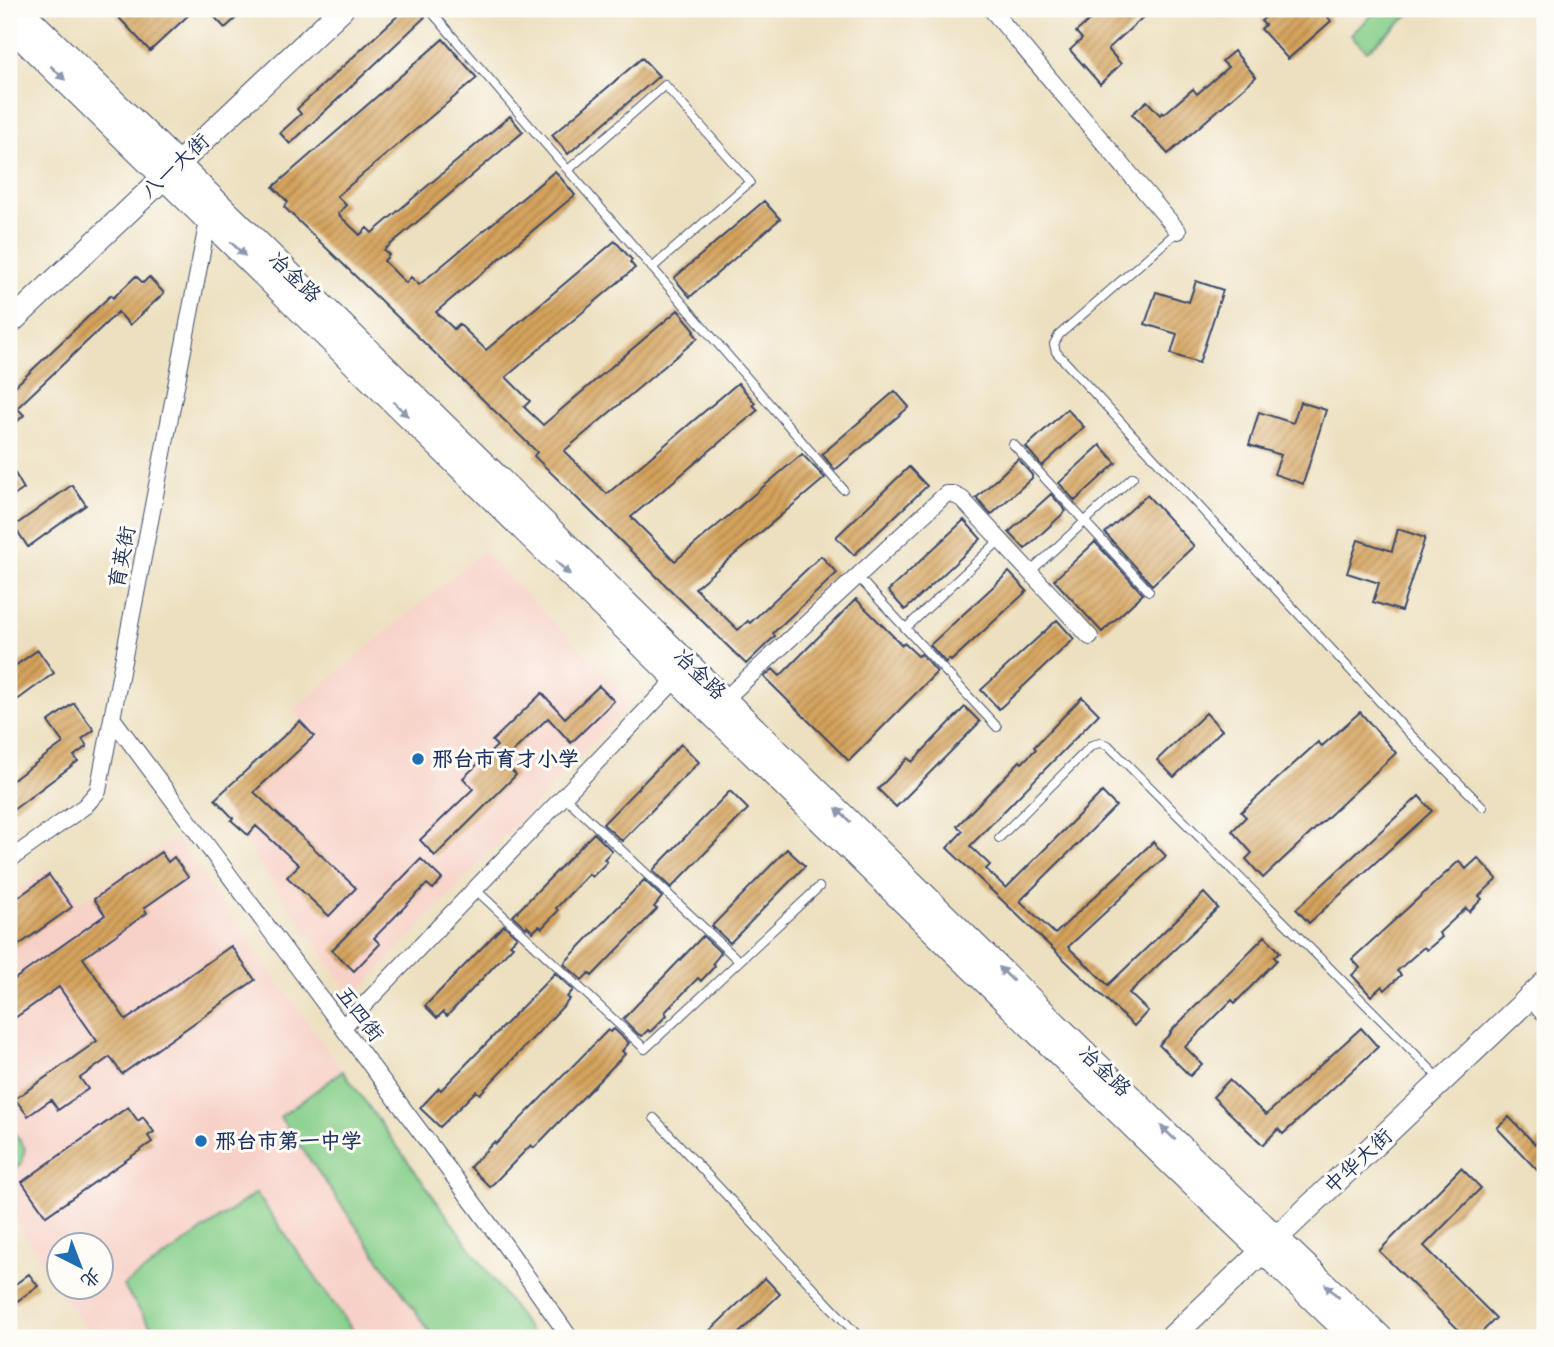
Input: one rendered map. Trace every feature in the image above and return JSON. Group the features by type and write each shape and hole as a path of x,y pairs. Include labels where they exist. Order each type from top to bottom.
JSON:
{"street":[{"name":"冶金路","path":"20,9 166,165 208,220 676,678 1275,1250 1382,1338"},
{"name":"八一大街","path":"9,324 321,9"},
{"name":"八一大街","path":"9,304 342,9"},
{"path":"991,9 1178,231"},
{"name":"冶金路","path":"9,26 166,165 725,699 1275,1250 1353,1338"},
{"name":"育英街","path":"11,852 85,806 98,791 208,220"},
{"path":"725,699 946,495 952,494 962,499 1090,637"},
{"path":"343,1027 676,678"},
{"name":"五四街","path":"113,718 504,1244 570,1338"},
{"name":"中华大街","path":"1192,1338 1442,1081 1545,983"},
{"name":"中华大街","path":"1171,1338 1275,1250 1542,1012"}],"lane":[{"path":"429,9 843,489"},
{"path":"568,170 665,85 750,182 652,268"},
{"path":"1178,231 1059,335 1054,344 1056,352 1407,731 1483,807"},
{"path":"1013,444 1149,592"},
{"path":"1030,572 1133,477"},
{"path":"906,628 1000,540"},
{"path":"857,576 997,727"},
{"path":"999,838 1092,746 1100,743 1108,745 1442,1081"},
{"path":"564,796 740,961"},
{"path":"475,889 645,1049 819,887"},
{"path":"654,1118 860,1338"}],"shaded area":[{"name":"邢台市育才小学","path":"483,551 632,701 353,998 215,799 302,720 293,710"},
{"name":"邢台市第一中学","path":"175,838 535,1338 77,1338 86,1332 67,1302 116,1302 116,1232 46,1232 46,1269 9,1211 9,897 48,868 79,903"}],"green space":[{"path":"1370,9 1416,9 1367,51 1351,35 1373,14"},
{"path":"343,1071 535,1338 434,1338 280,1117"},
{"path":"9,1125 25,1148 22,1163 9,1174"},
{"path":"256,1193 358,1338 159,1338 123,1286"}],"building":[{"path":"111,9 133,9 137,14 142,9 195,9 150,51"},
{"path":"207,9 246,9 225,28"},
{"path":"405,9 418,9 425,17 290,144 280,133 301,114 297,109"},
{"path":"1102,9 1152,9 1108,49 1121,64 1100,84 1070,50 1082,39 1076,32"},
{"path":"1275,9 1338,9 1328,17 1331,21 1288,59 1261,29 1265,25 1261,21"},
{"path":"443,39 477,78 337,196 346,205 338,214 360,235 367,228 372,233 510,116 523,132 384,250 389,255 384,261 406,283 411,277 419,285 555,171 575,195 436,312 454,329 459,324 486,350 615,241 632,260 630,262 635,268 506,377 530,401 524,407 543,425 678,310 695,330 693,332 698,338 564,451 607,494 738,383 758,410 631,517 675,561 802,454 825,478 695,588 738,630 748,621 750,623 821,556 837,573 773,633 775,636 746,664 534,456 537,452 284,207 288,202 273,187"},
{"path":"1234,51 1256,77 1168,154 1132,114 1147,101 1160,115 1162,112 1164,114 1193,89 1197,94 1228,67 1222,61"},
{"path":"642,58 659,76 568,154 552,135"},
{"path":"764,201 780,219 690,297 674,278"},
{"path":"136,276 143,283 149,277 164,293 130,325 118,312 17,408 24,415 9,429 9,392 111,295 113,298"},
{"path":"1196,281 1223,290 1199,363 1171,354 1177,334 1145,324 1156,292 1189,302"},
{"path":"895,391 909,407 835,470 822,454"},
{"path":"1300,402 1326,410 1303,484 1274,474 1281,455 1249,445 1259,412 1293,423"},
{"path":"1067,409 1084,427 1042,466 1026,447"},
{"path":"1100,445 1116,463 1075,501 1059,483"},
{"path":"1018,459 1032,478 991,515 976,498"},
{"path":"9,463 24,489 9,499"},
{"path":"909,467 927,486 854,555 836,537"},
{"path":"72,485 86,505 28,547 14,526"},
{"path":"1051,494 1066,511 1025,549 1009,532"},
{"path":"1147,495 1194,546 1152,585 1105,533"},
{"path":"964,520 981,539 905,610 888,591"},
{"path":"1398,529 1425,538 1401,611 1373,602 1379,583 1347,573 1358,540 1392,551"},
{"path":"1095,542 1143,594 1102,632 1054,580"},
{"path":"1009,572 1027,591 946,663 930,645"},
{"path":"856,599 902,645 904,643 918,656 921,654 937,672 849,761 764,677 773,669 780,676"},
{"path":"1057,620 1074,639 999,709 981,690"},
{"path":"38,650 54,673 9,706 9,670"},
{"path":"599,686 614,701 571,743 548,718 503,761 516,775 435,856 420,840 473,789 463,778 497,746 492,741 542,693 565,718"},
{"path":"1082,697 1099,714 970,846 990,865 986,869 1006,888 1102,792 1116,806 1020,901 1055,934 1153,842 1166,856 1068,947 1108,985 1204,893 1218,908 1129,993 1148,1011 1134,1026 947,848 963,831 957,826 1020,761 1022,763 1036,749 1034,747"},
{"path":"74,703 94,730 82,739 87,746 74,756 78,761 9,813 9,783 63,743 48,722"},
{"path":"965,707 980,722 896,807 878,789 908,758 912,762"},
{"path":"1360,712 1396,753 1263,878 1246,859 1252,853 1232,831 1246,817 1241,812 1318,742 1322,746"},
{"path":"1206,713 1222,730 1174,777 1157,760"},
{"path":"300,721 314,736 254,792 356,888 329,916 287,877 299,865 256,826 248,835 231,820 233,818 215,799"},
{"path":"681,744 699,762 622,841 603,824"},
{"path":"730,791 748,809 671,888 653,871"},
{"path":"1419,796 1432,811 1309,923 1296,909"},
{"path":"594,833 612,851 604,859 607,862 592,877 589,874 556,908 558,911 542,928 539,926 533,932 527,926 526,928 513,916"},
{"path":"787,849 805,866 730,943 712,926"},
{"path":"161,852 168,862 174,857 188,877 144,908 147,913 83,958 126,1020 231,946 255,980 122,1074 110,1057 80,1078 88,1089 58,1110 51,1100 28,1116 15,1099 97,1041 59,987 9,1022 9,983 105,915 94,899"},
{"path":"1478,858 1497,879 1479,896 1482,899 1469,912 1466,908 1439,933 1442,937 1427,950 1424,947 1397,971 1401,975 1385,990 1382,986 1371,996 1352,975 1360,968 1352,959 1459,861 1466,869"},
{"path":"421,859 442,879 433,889 427,884 374,938 380,944 354,971 332,950"},
{"path":"49,875 72,907 9,952 9,904"},
{"path":"644,880 662,897 654,907 657,909 592,976 589,973 582,980 564,964 565,962"},
{"path":"504,925 517,937 510,944 513,946 447,1016 443,1012 437,1018 425,1006"},
{"path":"703,936 721,953 713,963 715,966 701,981 698,978 650,1032 648,1030 642,1036 638,1034 623,1019"},
{"path":"1265,936 1280,952 1274,957 1277,960 1235,1003 1232,1000 1185,1047 1202,1064 1190,1076 1159,1045"},
{"path":"555,973 573,990 567,997 570,999 480,1094 476,1091 440,1127 420,1108 439,1088 441,1090"},
{"path":"1361,1028 1378,1047 1283,1134 1278,1129 1263,1145 1213,1097 1229,1080 1266,1115"},
{"path":"614,1029 629,1043 622,1051 625,1054 534,1148 531,1145 490,1187 470,1167 608,1030 610,1032"},
{"path":"128,1107 138,1121 143,1117 154,1132 148,1136 152,1142 46,1216 22,1182"},
{"path":"1509,1117 1535,1144 1545,1135 1545,1164 1538,1171 1497,1128"},
{"path":"1461,1168 1481,1188 1424,1246 1496,1318 1476,1338 1467,1338 1379,1251"},
{"path":"29,1274 38,1286 9,1307 9,1289"},
{"path":"765,1278 780,1294 734,1338 702,1338"}],"place":[{"name":"邢台市育才小学","path":"418,759"},
{"name":"邢台市第一中学","path":"201,1141"}]}
